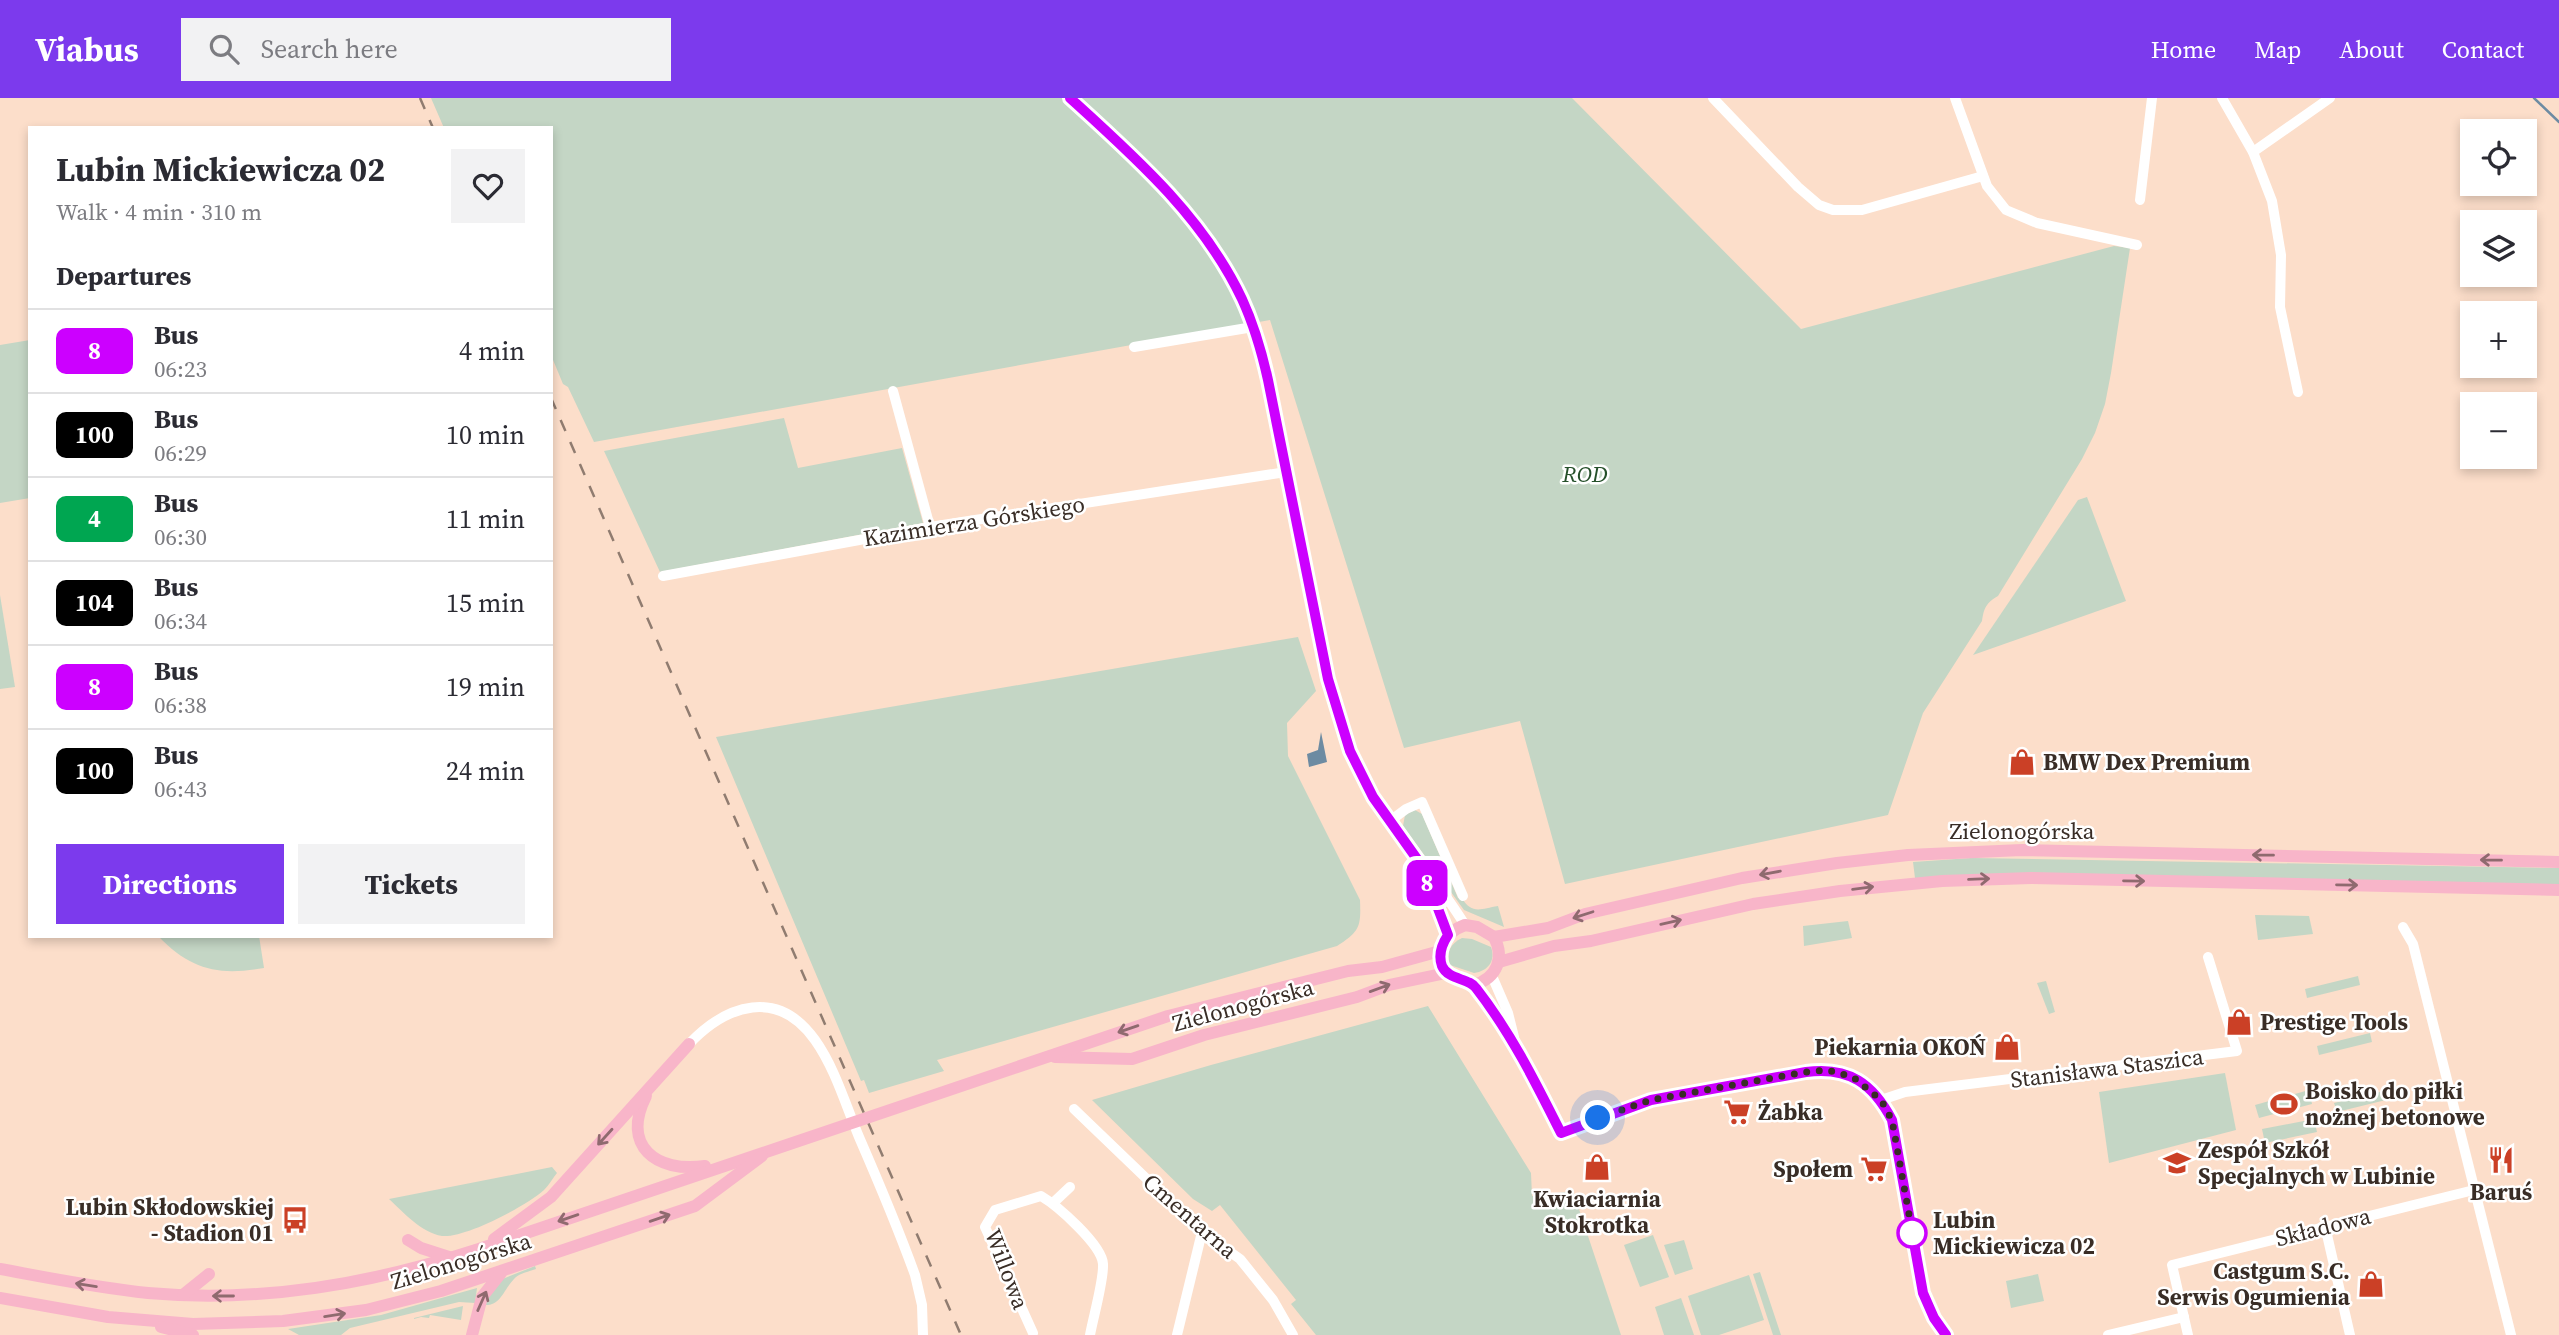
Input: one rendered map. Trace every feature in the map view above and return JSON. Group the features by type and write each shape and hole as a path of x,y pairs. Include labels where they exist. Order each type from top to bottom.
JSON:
{"main road":[{"name":"Zielonogórska","path":"1494,937 1548,928 1585,914 1751,876 1919,854 2031,850 2559,862"},
{"name":"Zielonogórska","path":"1499,962 1554,946 1591,941 1757,904 1840,891 1942,881 2031,878 2559,890"},
{"path":"1465,925 1477,927 1494,937 1500,953 1492,976 1474,985 1446,973 1440,951 1448,935 1465,925"},
{"name":"Zielonogórska","path":"0,1267 87,1285 183,1295 264,1294 320,1289 398,1273 479,1249 1132,1028 1214,1003 1348,971 1382,967 1440,951"},
{"name":"Zielonogórska","path":"1048,1057 1132,1059 1204,1035 1357,997 1389,985 1446,973"},
{"path":"479,1249 551,1197 689,1044"},
{"path":"651,1087 641,1107 637,1124 640,1140 652,1157 668,1165 689,1168 743,1159"},
{"name":"Zielonogórska","path":"137,1320 229,1324 324,1317 411,1300 695,1206 772,1149"},
{"path":"408,1240 421,1248 452,1258"},
{"path":"472,1335 482,1297 503,1271"},
{"path":"183,1295 209,1274"},
{"path":"0,1298 86,1314 137,1320 193,1335"}],"street":[{"path":"1713,98 1798,187 1819,205 1833,210 1862,210 1983,176"},
{"path":"1955,98 1987,186 2000,204 2026,220 2137,245"},
{"path":"2140,200 2152,98"},
{"path":"2222,98 2253,152 2268,186 2281,254 2280,307 2298,392"},
{"path":"2253,152 2330,98"},
{"path":"1076,100 1198,226 1241,296 1268,380 1338,719 1362,777 1390,821 1422,866 1441,887 1465,925"},
{"path":"1134,347 1253,327"},
{"path":"893,391 930,527"},
{"name":"Kazimierza Górskiego","path":"663,576 930,527 1286,472"},
{"path":"1390,821 1406,809 1422,802 1463,896"},
{"path":"1422,866 1448,935"},
{"path":"2403,928 2413,944 2511,1335"},
{"name":"Stanisława Staszica","path":"1881,1100 1905,1092 2237,1051 2208,957"},
{"path":"1492,976 1508,1013 1515,1044"},
{"path":"1474,985 1515,1044 1561,1133 1651,1100 1817,1071 1840,1072 1853,1077 1881,1100 1892,1120 1923,1293 1934,1318 1946,1335"},
{"path":"689,1044 719,1018 750,1007 771,1009 784,1014 799,1023 812,1036 841,1094 915,1275 922,1305 923,1335"},
{"name":"Cmentarna","path":"1074,1109 1202,1232 1240,1259 1273,1300 1293,1335"},
{"path":"1070,1187 1053,1203 1099,1250 1103,1264 1090,1335"},
{"name":"Składowa","path":"2184,1317 2172,1265 2474,1190"},
{"name":"Willowa","path":"1033,1333 985,1227 995,1210 1041,1196 1053,1203"},
{"path":"2325,1226 2350,1335"},
{"path":"1177,1335 1202,1232"},
{"path":"2108,1335 2184,1317 2188,1335"}],"green space":[{"name":"ROD","path":"431,98 1572,98 1801,329 2114,246 2130,248 2111,373 2105,404 2095,433 2082,459 1998,596 1986,606 1982,621 1923,713 1888,815 1565,884 1520,721 1404,748 1270,320 594,442 553,360 553,126 443,126"},
{"path":"28,340 28,498 0,503 0,345"},
{"path":"784,418 798,468 902,448 923,523 660,572 604,451"},
{"path":"2087,497 2126,601 1973,655 2078,500"},
{"path":"0,595 15,687 0,689"},
{"path":"1298,637 1316,691 1287,723 1288,756 1360,900 1360,916 1355,932 1337,946 937,1060 944,1071 869,1093 864,1080 861,1081 716,737"},
{"path":"1415,810 1422,814 1458,898 1461,897 1473,909 1498,906 1504,927 1464,910 1403,826 1405,815"},
{"path":"1971,858 2559,868 2559,887 1915,878 1913,862"},
{"path":"2255,915 2309,916 2313,934 2258,940"},
{"path":"1848,921 1852,938 1804,946 1803,926"},
{"path":"160,938 259,938 264,968 233,971 206,968 170,947"},
{"path":"1462,938 1491,947 1492,961 1487,968 1474,973 1450,965 1450,949"},
{"path":"2358,976 2360,985 2307,998 2305,989"},
{"path":"2046,981 2055,1012 2049,1014 2037,983"},
{"path":"1428,1006 1531,1173 1532,1196 1573,1191 1621,1335 1316,1335 1291,1304 1296,1300 1220,1205 1212,1211 1193,1199 1092,1100"},
{"path":"2370,1033 2372,1042 2319,1055 2317,1046"},
{"path":"2225,1073 2236,1130 2109,1163 2099,1092"},
{"name":"Boisko do piłki nożnej betonowe","path":"2309,1090 2312,1104 2259,1118 2255,1105"},
{"path":"2388,1090 2390,1099 2337,1112 2334,1103"},
{"path":"2314,1119 2317,1132 2265,1143 2262,1129"},
{"path":"552,1167 557,1173 535,1197 480,1227 453,1235 442,1236 427,1231 389,1199"},
{"path":"1653,1235 1669,1277 1640,1287 1624,1245"},
{"path":"1684,1240 1693,1269 1675,1275 1664,1245"},
{"path":"535,1266 536,1269 516,1277 498,1300 484,1305 500,1280"},
{"path":"1760,1272 1781,1335 1773,1335 1753,1274"},
{"path":"2038,1274 2044,1301 2011,1308 2006,1281"},
{"path":"1749,1275 1764,1320 1719,1335 1701,1335 1688,1296"},
{"path":"477,1288 475,1303 459,1302 350,1328 341,1335 299,1335 288,1329 381,1315"},
{"path":"1681,1298 1694,1335 1664,1335 1655,1307"},
{"path":"463,1306 461,1320 430,1315 429,1318 414,1319 414,1318"}],"water":[{"path":"1321,732 1327,762 1309,767 1307,754 1318,750"}],"waterway":[{"path":"2534,98 2559,122"}],"railway":[{"path":"420,98 432,126"},
{"path":"553,403 961,1335"}],"bus line":[{"name":"8","path":"1070,98 1180,205 1209,242 1241,296 1260,348 1268,380 1338,719 1350,751 1373,797 1422,866 1448,935 1440,951 1440,959 1446,973 1474,985 1515,1044 1561,1133 1651,1100 1806,1072 1840,1072 1861,1082 1881,1100 1892,1120 1923,1293 1934,1318 1946,1335"}],"place":[{"name":"BMW Dex Premium","path":"2022,762"},
{"name":"Prestige Tools","path":"2239,1022"},
{"name":"Piekarnia OKOŃ","path":"2007,1047"},
{"name":"Boisko do piłki nożnej betonowe","path":"2284,1104"},
{"name":"Żabka","path":"1737,1112"},
{"name":"Baruś","path":"2501,1160"},
{"name":"Zespół Szkół Specjalnych w Lubinie","path":"2177,1163"},
{"name":"Kwiaciarnia Stokrotka","path":"1597,1167"},
{"name":"Społem","path":"1874,1169"},
{"name":"Lubin Skłodowskiej - Stadion 01","path":"295,1220"},
{"name":"Lubin Mickiewicza 02","path":"1912,1233"},
{"name":"Castgum S.C. Serwis Ogumienia","path":"2371,1284"}],"route":[{"path":"1598,1118 1651,1100 1806,1072 1840,1072 1867,1087 1881,1100 1892,1120 1914,1242 1912,1233"}]}
